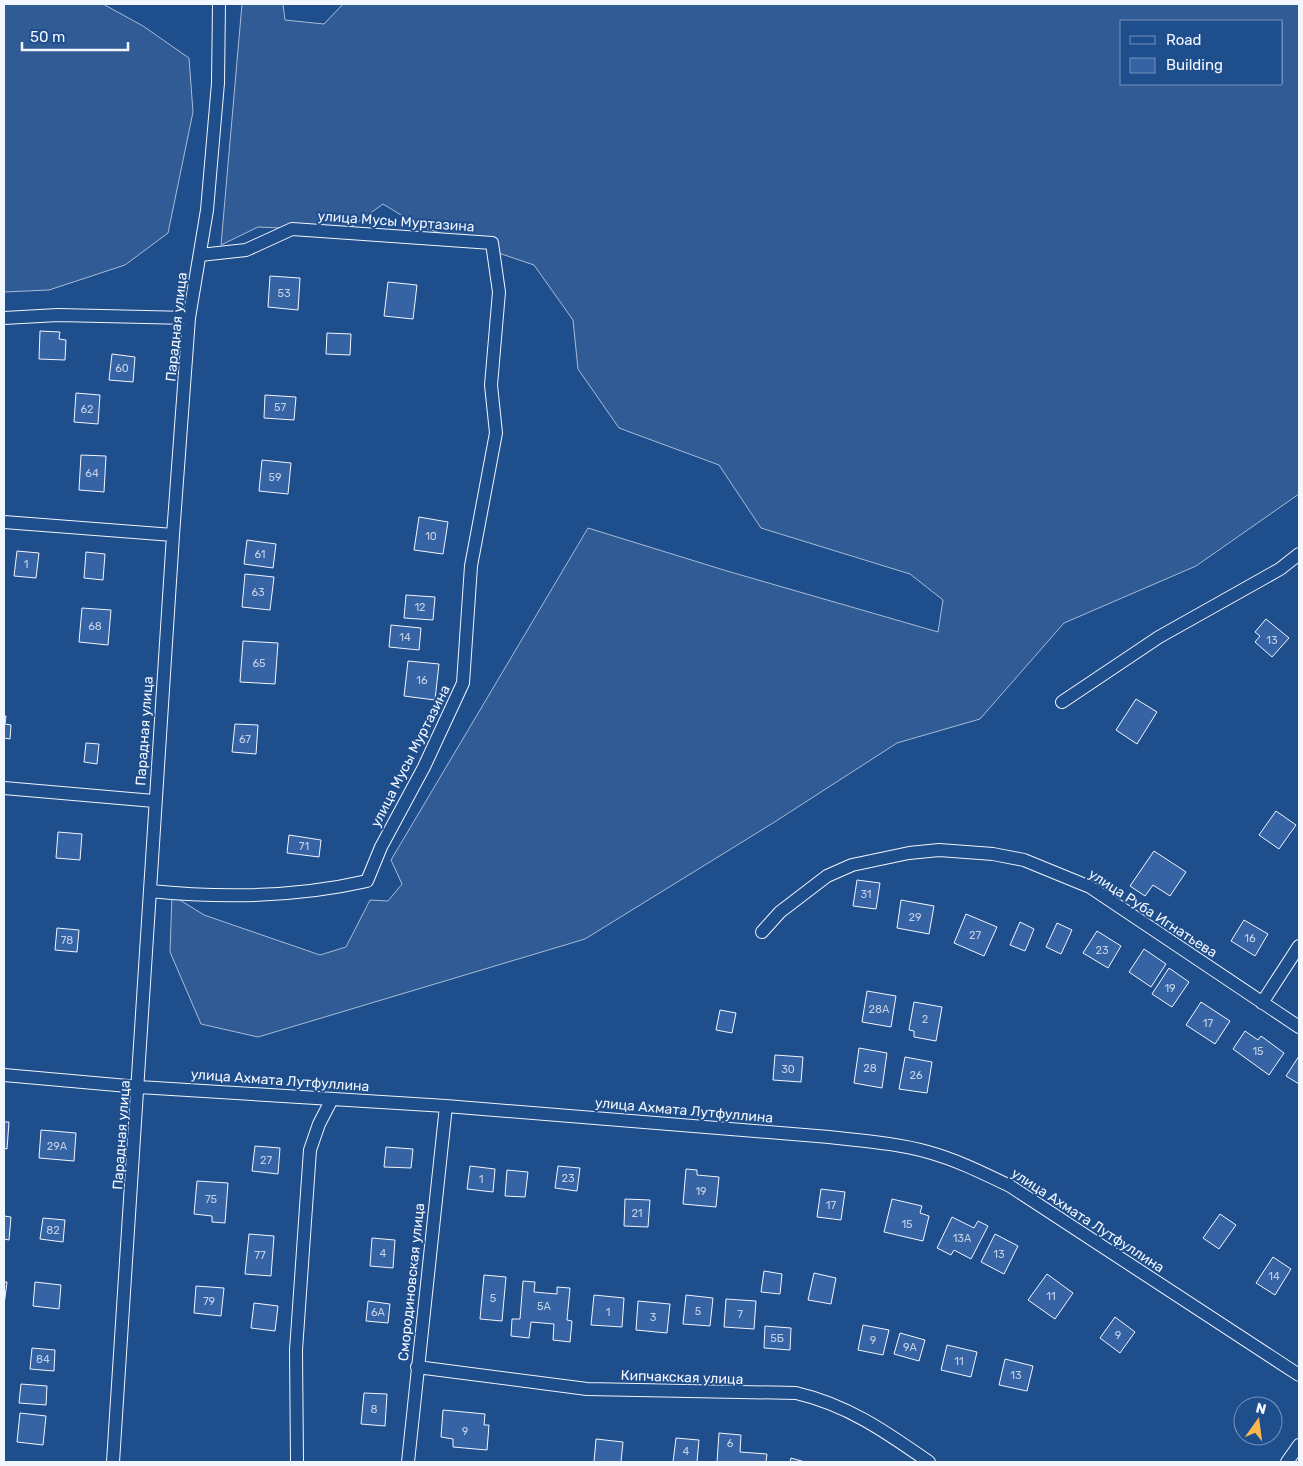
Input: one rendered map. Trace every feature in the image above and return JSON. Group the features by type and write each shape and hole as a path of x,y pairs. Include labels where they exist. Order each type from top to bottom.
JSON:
{"street":[{"name":"Парадная улица","path":"113,1462 139,1087 154,801 173,535 189,318 207,210 218,83 219,4"},
{"name":"улица Мусы Муртазина","path":"150,891 198,896 330,890 367,881 381,847 424,766 463,683 470,566 496,433 491,385 499,292 492,243 292,229 246,250 200,256"},
{"path":"4,318 58,314 189,318"},
{"path":"4,522 173,535"},
{"path":"1062,702 1159,637 1280,569 1299,554"},
{"path":"4,788 154,801"},
{"name":"улица Руба Игнатьева","path":"762,932 780,912 820,882 852,864 909,853 939,850 993,854 1024,860 1090,887 1299,1028"},
{"path":"1262,1003 1299,946"},
{"name":"улица Ахмата Лутфуллина","path":"4,1075 139,1087 446,1106 829,1137 879,1142 928,1152 972,1167 1010,1186 1299,1375"},
{"path":"297,1462 296,1350 310,1150 319,1124 332,1099"},
{"name":"Смородиновская улица","path":"408,1462 446,1106"},
{"name":"Кипчакская улица","path":"417,1367 587,1389 796,1393 824,1399 852,1412 883,1430 929,1462"},
{"path":"1287,1462 1299,1445"}],"shaded area":[{"path":"4,4 103,4 143,26 189,58 193,112 168,233 125,265 49,290 4,292"},
{"path":"242,4 283,4 285,20 324,24 343,4 1299,4 1299,494 1196,566 1064,623 980,719 897,743 773,823 585,939 258,1037 201,1024 170,952 172,895 204,915 320,955 346,947 370,900 388,901 402,884 391,860 588,528 727,571 938,632 943,600 910,574 761,528 719,465 619,428 578,369 573,320 534,265 419,226 383,204 351,227 331,230 258,227 221,245"}],"building":[{"path":"270,276 300,278 298,310 268,307"},
{"path":"388,282 417,285 413,319 384,316"},
{"path":"40,331 60,332 59,339 66,340 65,360 39,359"},
{"path":"327,333 351,334 350,355 326,354"},
{"path":"112,354 135,357 133,382 109,380"},
{"path":"76,393 100,395 98,424 74,422"},
{"path":"265,395 296,397 294,420 264,418"},
{"path":"81,455 106,456 104,492 79,490"},
{"path":"262,460 291,463 288,494 259,491"},
{"path":"419,517 448,522 443,554 414,550"},
{"path":"247,540 276,544 273,568 244,564"},
{"path":"17,551 39,553 36,578 14,576"},
{"path":"86,552 105,554 103,580 84,578"},
{"path":"245,574 274,577 270,610 242,607"},
{"path":"406,595 435,597 433,620 404,618"},
{"path":"82,608 111,610 108,645 79,642"},
{"path":"1266,619 1289,638 1272,657 1255,642 1260,636 1255,632"},
{"path":"391,625 421,628 419,650 389,647"},
{"path":"243,641 278,643 275,684 240,682"},
{"path":"408,661 439,664 435,700 404,696"},
{"path":"1136,699 1157,712 1137,744 1116,730"},
{"path":"4,716 6,716 5,724 11,725 10,739 4,738"},
{"path":"235,724 258,725 256,754 232,752"},
{"path":"86,743 99,744 97,764 84,762"},
{"path":"1276,811 1296,825 1279,849 1259,835"},
{"path":"58,832 82,834 80,860 56,858"},
{"path":"289,835 321,840 319,857 287,853"},
{"path":"1154,851 1186,872 1170,896 1153,885 1145,896 1130,886"},
{"path":"857,880 880,883 876,909 853,906"},
{"path":"901,900 934,906 929,934 897,928"},
{"path":"966,914 997,927 984,956 954,943"},
{"path":"1244,920 1268,934 1255,956 1231,941"},
{"path":"1020,922 1034,929 1025,951 1010,945"},
{"path":"1057,923 1072,930 1061,954 1046,947"},
{"path":"57,928 79,930 77,952 55,950"},
{"path":"1097,931 1121,946 1108,968 1083,953"},
{"path":"1144,949 1166,964 1151,987 1129,972"},
{"path":"1169,968 1189,982 1172,1007 1152,994"},
{"path":"867,991 896,996 891,1027 862,1022"},
{"path":"914,1002 942,1007 936,1041 914,1037 914,1031 909,1030"},
{"path":"1201,1002 1230,1021 1215,1044 1186,1025"},
{"path":"720,1010 736,1013 732,1033 716,1030"},
{"path":"1245,1031 1258,1040 1261,1036 1284,1053 1269,1075 1233,1049"},
{"path":"859,1048 887,1053 882,1088 854,1083"},
{"path":"775,1055 803,1057 801,1082 773,1080"},
{"path":"1299,1056 1299,1084 1286,1076"},
{"path":"905,1057 932,1062 927,1093 899,1089"},
{"path":"4,1122 9,1122 7,1149 4,1148"},
{"path":"41,1130 76,1133 74,1161 39,1158"},
{"path":"255,1146 280,1148 278,1174 252,1171"},
{"path":"386,1147 413,1149 411,1168 384,1167"},
{"path":"470,1166 495,1169 493,1192 467,1189"},
{"path":"558,1166 580,1168 577,1191 555,1188"},
{"path":"686,1169 697,1170 697,1175 719,1177 716,1207 683,1204"},
{"path":"507,1170 528,1172 525,1197 505,1196"},
{"path":"197,1181 228,1183 225,1223 212,1222 212,1216 194,1214"},
{"path":"821,1189 845,1192 841,1220 817,1217"},
{"path":"625,1199 650,1200 648,1227 624,1226"},
{"path":"892,1199 922,1206 920,1213 929,1216 923,1241 884,1232"},
{"path":"1220,1214 1236,1225 1219,1249 1203,1238"},
{"path":"4,1216 11,1217 9,1240 4,1239"},
{"path":"952,1217 974,1228 978,1221 988,1226 971,1259 954,1250 951,1255 937,1248"},
{"path":"43,1218 65,1220 63,1242 40,1239"},
{"path":"249,1234 274,1236 271,1276 245,1274"},
{"path":"995,1234 1018,1246 1004,1274 981,1262"},
{"path":"372,1238 395,1240 393,1268 370,1266"},
{"path":"1273,1257 1291,1269 1275,1295 1256,1283"},
{"path":"764,1271 782,1274 780,1294 761,1292"},
{"path":"814,1273 836,1278 831,1304 808,1300"},
{"path":"1047,1274 1073,1293 1055,1319 1028,1300"},
{"path":"484,1275 506,1277 502,1321 480,1319"},
{"path":"523,1281 535,1282 534,1292 557,1294 557,1287 570,1288 567,1320 572,1321 570,1342 553,1340 554,1324 531,1322 529,1338 511,1336 512,1319 520,1319"},
{"path":"4,1282 7,1282 4,1305"},
{"path":"35,1282 61,1285 59,1309 33,1306"},
{"path":"196,1286 224,1288 221,1316 194,1313"},
{"path":"594,1295 624,1298 622,1327 591,1325"},
{"path":"686,1295 713,1298 710,1326 683,1324"},
{"path":"726,1299 756,1301 754,1329 724,1327"},
{"path":"368,1301 390,1304 388,1323 366,1321"},
{"path":"638,1301 670,1304 667,1333 636,1330"},
{"path":"254,1303 278,1306 275,1331 251,1328"},
{"path":"1115,1317 1135,1332 1120,1353 1100,1338"},
{"path":"863,1325 889,1330 883,1355 858,1350"},
{"path":"765,1326 791,1328 790,1350 764,1348"},
{"path":"900,1333 925,1340 919,1361 894,1354"},
{"path":"947,1345 977,1352 971,1377 941,1370"},
{"path":"32,1348 55,1350 54,1371 30,1369"},
{"path":"1005,1359 1033,1366 1027,1391 999,1385"},
{"path":"21,1384 47,1386 46,1405 19,1403"},
{"path":"364,1393 387,1394 385,1426 361,1424"},
{"path":"443,1410 485,1414 484,1425 489,1425 487,1450 453,1447 453,1439 441,1437"},
{"path":"20,1413 46,1416 43,1445 17,1442"},
{"path":"719,1433 741,1435 740,1452 767,1454 766,1462 717,1462"},
{"path":"676,1438 699,1440 697,1462 673,1462"},
{"path":"596,1439 623,1442 621,1462 594,1462"},
{"path":"791,1458 805,1462 790,1462"}]}
